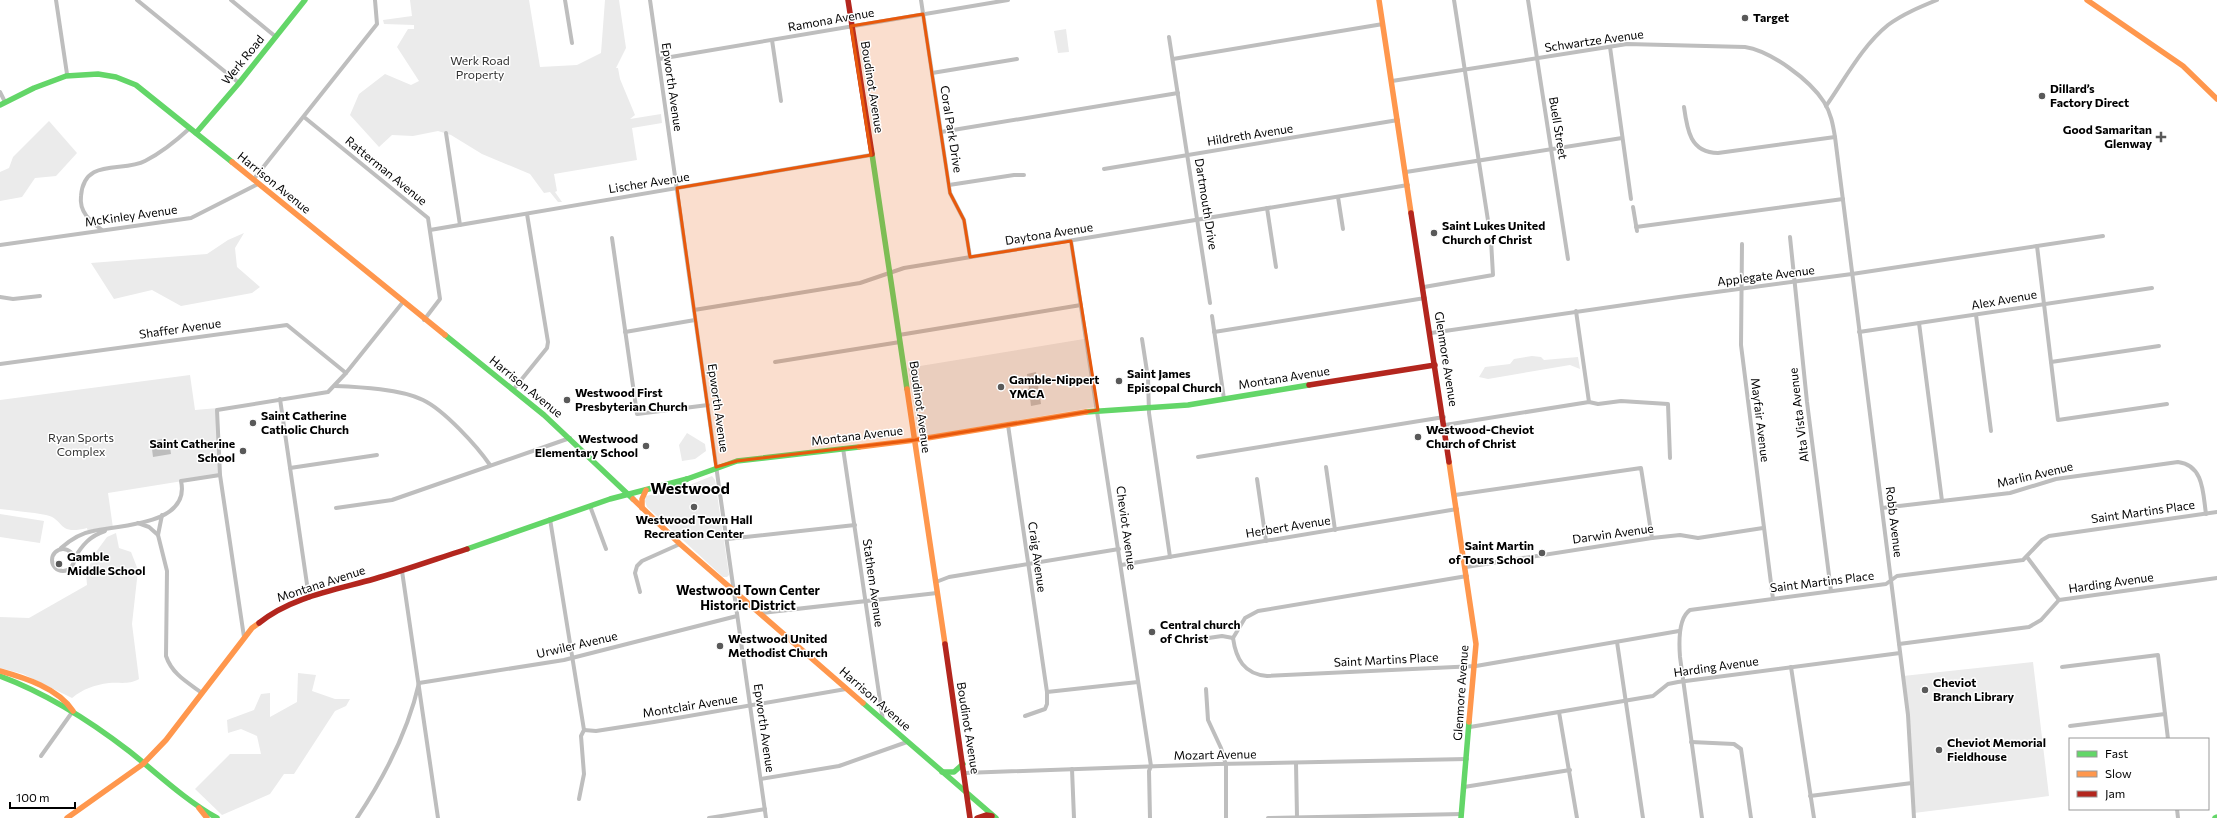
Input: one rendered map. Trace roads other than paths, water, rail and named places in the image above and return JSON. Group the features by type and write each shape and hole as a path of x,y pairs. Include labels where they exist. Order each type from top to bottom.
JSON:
{"street":[{"path":"56,0 67,74"},
{"path":"137,0 239,83"},
{"path":"232,0 276,37"},
{"name":"Werk Road","path":"196,133 239,83 305,0"},
{"name":"McKinley Avenue","path":"0,245 191,218 255,182 377,24 375,0"},
{"path":"565,0 572,43"},
{"name":"Epworth Avenue","path":"650,0 766,818"},
{"name":"Boudinot Avenue","path":"848,0 915,440 970,818"},
{"name":"Coral Park Drive","path":"921,0 949,185 952,198 964,220 970,257"},
{"name":"Ramona Avenue","path":"659,59 1008,0"},
{"name":"Glenmore Avenue","path":"1379,0 1444,417 1476,644 1476,666 1461,816"},
{"path":"1454,0 1489,228"},
{"name":"Buell Street","path":"1528,0 1568,259"},
{"path":"1826,106 1863,52 1880,32 1905,14 1937,0"},
{"path":"2087,0 2183,66 2217,99"},
{"path":"1173,59 1383,24"},
{"name":"Dartmouth Drive","path":"1169,37 1210,304"},
{"path":"772,40 781,100"},
{"name":"Schwartze Avenue","path":"1392,81 1639,43 1753,48 1772,56 1810,86 1826,106 1833,123 1835,137"},
{"path":"1610,47 1631,199"},
{"path":"932,73 1017,59"},
{"name":"Harrison Avenue","path":"2,103 67,74 93,73 122,79 138,87 424,320 513,390 570,438 680,544 995,817"},
{"path":"0,92 2,103"},
{"path":"941,132 1178,93"},
{"path":"1684,107 1689,136 1696,145 1708,152 1718,153 1835,137"},
{"name":"Ratterman Avenue","path":"304,117 428,218 440,299 424,320"},
{"name":"Hildreth Avenue","path":"1104,169 1398,120"},
{"path":"102,230 91,222 82,209 82,191 89,177 105,168 145,161 190,128"},
{"path":"446,133 460,225"},
{"name":"Robb Avenue","path":"1835,137 1910,733 1914,818"},
{"path":"1406,172 1622,138"},
{"name":"Lischer Avenue","path":"430,230 872,155"},
{"path":"949,185 1014,175 1024,175"},
{"name":"Daytona Avenue","path":"694,310 860,283 904,268 1408,185"},
{"path":"1338,197 1343,229"},
{"path":"1633,207 1637,229 1843,199"},
{"path":"1267,208 1276,267"},
{"path":"513,390 546,348 548,342 527,214"},
{"name":"Applegate Avenue","path":"1431,333 1576,311 1852,274 2103,236"},
{"name":"Alta Vista Avenue","path":"1790,237 1806,395 1832,591"},
{"path":"612,238 637,414 708,405"},
{"path":"1424,287 1493,275 1491,240"},
{"name":"Cheviot Avenue","path":"1071,241 1098,410 1151,766 1149,771 1150,818"},
{"name":"Mayfair Avenue","path":"1742,244 1742,356 1773,599"},
{"path":"2037,246 2058,420 2167,404"},
{"name":"Alex Avenue","path":"1859,332 1976,315 2044,303 2152,288"},
{"path":"0,297 13,299 40,296"},
{"path":"1214,332 1426,298"},
{"path":"244,637 220,475 220,441 216,412 218,408 323,394 335,386 403,302"},
{"path":"899,335 1081,305"},
{"path":"1576,311 1589,402"},
{"path":"1976,315 1991,431"},
{"path":"1212,316 1224,399"},
{"path":"625,332 695,320"},
{"path":"1919,323 1942,501"},
{"name":"Shaffer Avenue","path":"0,364 288,325 346,373"},
{"path":"1142,339 1148,378 1148,407 1170,557"},
{"path":"775,362 900,342"},
{"path":"2051,362 2159,346"},
{"name":"Montana Avenue","path":"67,818 144,764 166,740 244,637 258,622 275,610 309,598 402,571 590,506 627,494 656,488 687,479 716,467 737,461 915,440 1098,410 1188,405 1435,365"},
{"path":"335,386 374,388 422,399 454,424 490,466"},
{"path":"280,400 309,598"},
{"path":"1445,425 1589,402 1598,404 1621,401 1668,404 1670,458"},
{"path":"1198,457 1444,417"},
{"name":"Craig Avenue","path":"1008,425 1047,692 1047,704 1045,710 1025,716"},
{"path":"336,508 392,500 570,438"},
{"name":"Stathem Avenue","path":"843,448 884,721"},
{"path":"290,468 377,455"},
{"name":"Marlin Avenue","path":"1882,508 2010,493 2066,477 2178,462 2188,464 2196,470 2202,486 2206,514"},
{"path":"1326,467 1335,530"},
{"path":"1455,495 1641,468 1652,538"},
{"path":"113,528 95,534 85,542 70,568 62,571 56,569 52,558 54,553 72,540 92,531 138,523 162,515 174,508 180,502 182,494 181,481 220,475"},
{"path":"1257,479 1266,541"},
{"path":"642,508 642,499 646,490"},
{"path":"590,506 606,549"},
{"name":"Herbert Avenue","path":"1121,565 1457,509"},
{"name":"Saint Martins Place","path":"1232,638 1240,662 1247,670 1261,676 1476,666 1680,631 1687,611 1693,609 1886,584 1897,576 2023,560 2042,540 2049,536 2217,512"},
{"path":"162,515 158,535 167,571 166,656 171,667 178,676 202,693"},
{"path":"550,520 584,730 581,736 584,780 579,799"},
{"path":"138,523 149,527 158,535"},
{"path":"727,540 855,524"},
{"name":"Darwin Avenue","path":"1466,567 1652,538 1680,535 1698,538 1763,528"},
{"path":"640,592 635,573 639,563 680,544"},
{"path":"61,548 69,550 74,559"},
{"path":"936,582 949,577 1119,549"},
{"path":"2027,557 2059,600"},
{"path":"402,571 438,818"},
{"path":"1195,640 1222,636 1232,638 1245,618 1258,611 1467,576"},
{"name":"Harding Avenue","path":"1899,644 2029,627 2041,620 2059,600 2217,578"},
{"path":"761,613 937,593"},
{"name":"Urwiler Avenue","path":"419,683 552,662 737,616"},
{"path":"1680,631 1682,681 1702,818"},
{"path":"1617,642 1643,818"},
{"name":"Harding Avenue","path":"1470,727 1626,702 1653,696 1668,684 1682,681 1900,653"},
{"path":"2062,667 2158,655 2168,738"},
{"path":"1791,668 1814,818"},
{"path":"0,671 48,690 71,705 72,710"},
{"path":"0,676 28,686 72,710 198,807 217,818"},
{"path":"1047,692 1138,682"},
{"path":"357,818 380,781 405,731 414,706 419,683"},
{"name":"Montclair Avenue","path":"584,730 596,731 846,689"},
{"path":"1206,689 1208,720 1221,748 1226,765 1226,818"},
{"path":"41,756 72,710"},
{"path":"1559,712 1577,818"},
{"path":"2070,726 2165,714"},
{"path":"761,779 839,766 907,742"},
{"path":"1691,742 1734,744 1741,749 1752,818"},
{"name":"Mozart Avenue","path":"964,773 1151,766 1467,759"},
{"path":"1296,763 1297,817"},
{"path":"942,772 954,772 962,764"},
{"path":"1072,769 1074,818"},
{"path":"1464,787 1570,770"},
{"path":"1810,796 1912,784"},
{"path":"198,807 207,818"},
{"path":"709,818 765,809"},
{"path":"977,818 986,814 995,817"},
{"path":"1268,818 1338,816 1344,818 1461,816"}],"place":[{"name":"Target","path":"1745,18"},
{"name":"Dillard’s Factory Direct","path":"2042,96"},
{"name":"Good Samaritan Glenway","path":"2161,137"},
{"name":"Saint Lukes United Church of Christ","path":"1434,233"},
{"name":"Saint James Episcopal Church","path":"1119,381"},
{"name":"Gamble-Nippert YMCA","path":"1001,387"},
{"name":"Westwood First Presbyterian Church","path":"567,400"},
{"name":"Saint Catherine Catholic Church","path":"253,423"},
{"name":"Westwood-Cheviot Church of Christ","path":"1418,437"},
{"name":"Westwood Elementary School","path":"646,446"},
{"name":"Saint Catherine School","path":"243,451"},
{"name":"Westwood Town Hall Recreation Center","path":"694,507"},
{"name":"Saint Martin of Tours School","path":"1542,553"},
{"name":"Gamble Middle School","path":"59,564"},
{"name":"Central church of Christ","path":"1152,632"},
{"name":"Westwood United Methodist Church","path":"720,646"},
{"name":"Cheviot Branch Library","path":"1925,690"},
{"name":"Cheviot Memorial Fieldhouse","path":"1939,750"}],"district":[{"name":"Westwood","path":"690,488"},
{"name":"Westwood Town Center Historic District","path":"748,598"}],"park label":[{"name":"Werk Road Property","path":"480,68"},
{"name":"Ryan Sports Complex","path":"81,445"}]}
